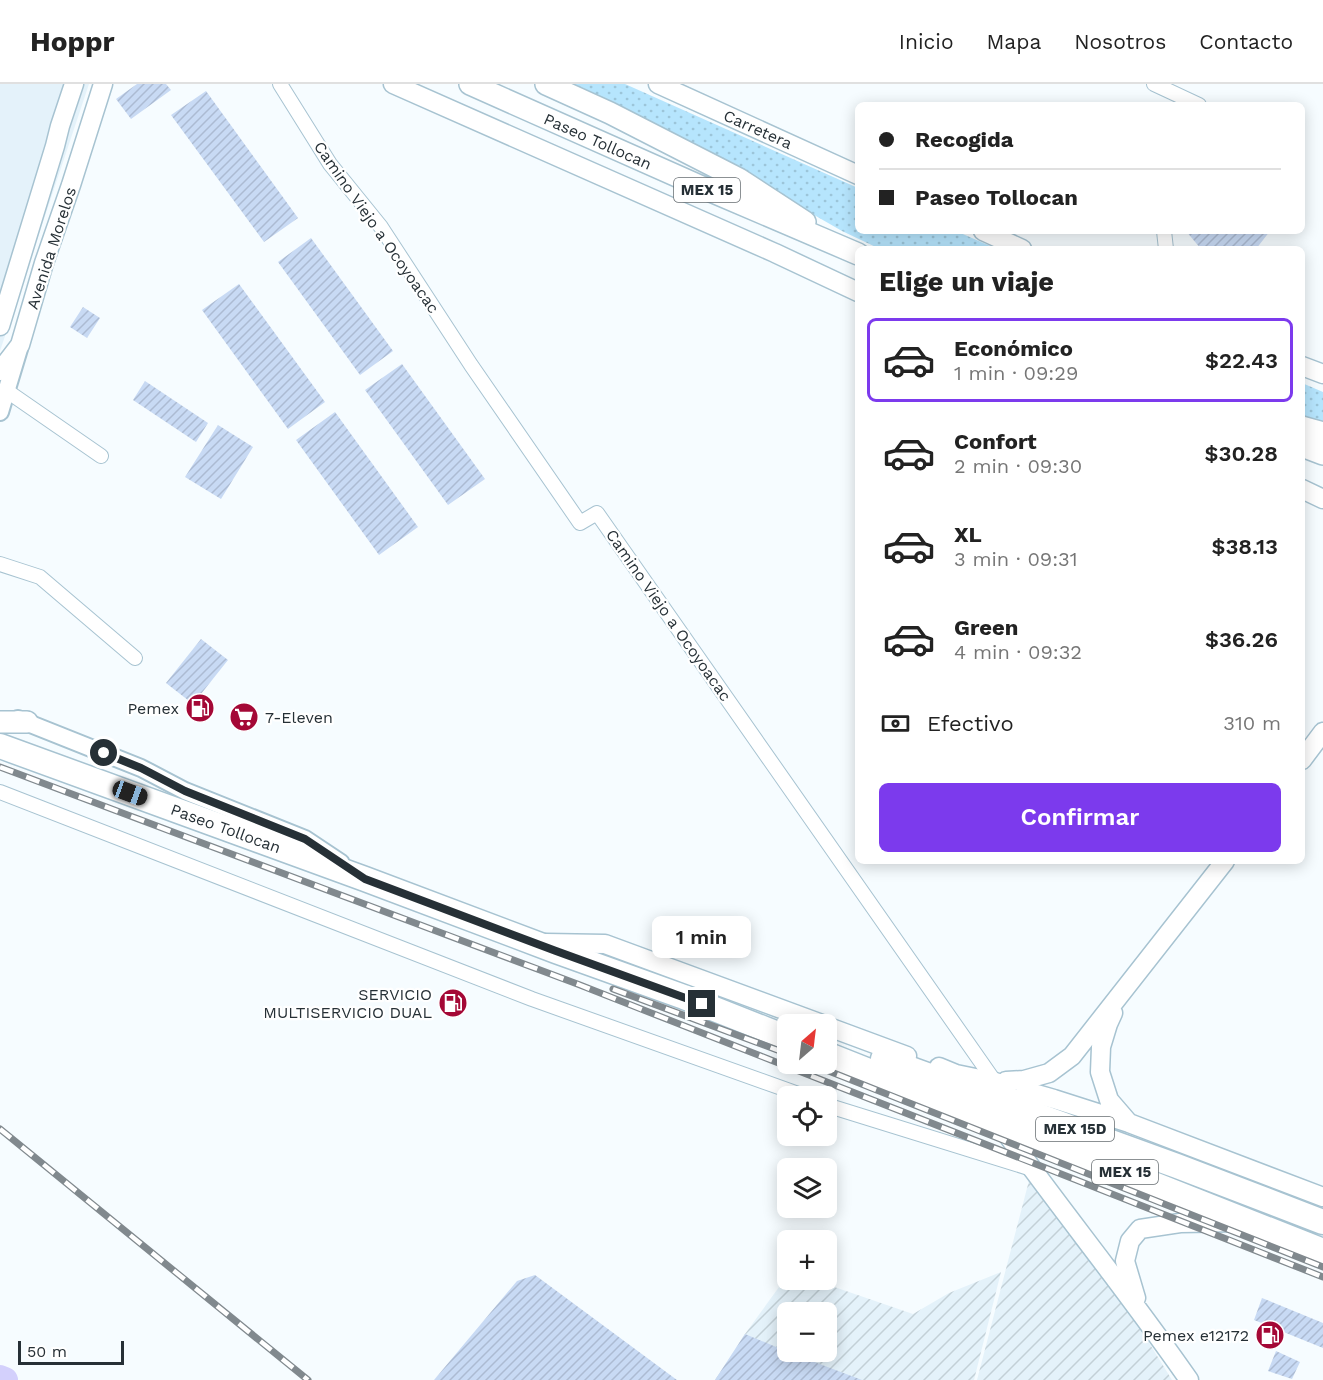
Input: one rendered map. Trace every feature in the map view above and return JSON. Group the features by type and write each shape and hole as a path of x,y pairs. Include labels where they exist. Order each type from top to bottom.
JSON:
{"highway":[{"name":"Paseo Tollocan","path":"470,84 853,252"},
{"path":"546,84 610,113 739,179 853,252"},
{"path":"1305,428 1323,433"},
{"path":"1305,447 1323,454"},
{"path":"0,722 27,722"},
{"name":"Paseo Tollocan","path":"0,746 756,1025"},
{"path":"756,1025 777,1029"},
{"path":"756,1025 777,1034"},
{"name":"MEX 15D","path":"837,1044 1178,1166 1323,1222"},
{"name":"MEX 15","path":"837,1058 1323,1251"}],"main road":[{"name":"Avenida Morelos","path":"0,326 74,84"},
{"name":"Avenida Morelos","path":"20,345 44,263 103,84"},
{"path":"393,84 855,291"},
{"name":"Carretera","path":"658,84 855,174"},
{"path":"990,234 1016,246"},
{"path":"0,371 20,345"},
{"path":"1305,367 1322,372"},
{"path":"1305,490 1323,498"},
{"path":"1305,756 1323,732"},
{"path":"995,1082 1024,1080 1049,1074 1072,1056 1223,864"},
{"path":"535,943 605,944 794,1014"},
{"path":"1124,991 1108,1024 1101,1047 1100,1072 1109,1100 1129,1123"},
{"path":"837,1030 956,1074 995,1082 1129,1123 1323,1197"},
{"path":"998,1122 1159,1336 1189,1380"},
{"path":"1141,1314 1125,1261 1130,1241 1140,1228 1180,1223 1251,1222"}],"street":[{"name":"Camino Viejo a Ocoyoacac","path":"280,84 330,164 381,227 471,365 580,523 597,513 995,1082"},
{"path":"1154,84 1193,102"},
{"name":"Avenida Morelos","path":"0,412 20,345"},
{"path":"7,391 100,456"},
{"path":"0,564 40,577 135,658"},
{"path":"0,712 141,768 185,791 305,839 365,879"},
{"path":"0,792 521,995 777,1086"},
{"path":"837,1108 1032,1169"}],"shaded area":[{"path":"0,84 89,84 0,351"},
{"path":"560,84 625,84 855,187 855,234 963,234 990,246 874,246 795,204 773,188 666,132"},
{"path":"1305,384 1323,392 1323,452 1305,445"},
{"path":"1032,1169 1109,1278 1172,1380 977,1380"},
{"path":"1001,1272 974,1380 715,1380 777,1290 837,1290 837,1288 913,1314 949,1293"}],"building":[{"path":"137,84 166,84 171,90 131,119 116,99"},
{"path":"206,91 298,218 264,242 171,115"},
{"path":"1188,234 1268,234 1258,246 1198,246"},
{"path":"311,238 393,351 360,375 278,262"},
{"path":"239,284 325,402 288,429 202,310"},
{"path":"83,307 100,318 87,338 70,327"},
{"path":"402,364 485,479 448,505 365,390"},
{"path":"145,381 208,423 196,442 133,400"},
{"path":"335,412 418,527 379,555 296,440"},
{"path":"218,425 253,447 221,499 185,477"},
{"path":"201,639 228,660 193,704 166,683"},
{"path":"535,1275 677,1380 434,1380 517,1281"},
{"path":"1262,1298 1323,1323 1323,1348 1254,1320"},
{"path":"745,1334 777,1347 777,1362 814,1362 862,1380 715,1380"},
{"path":"1276,1351 1300,1362 1292,1379 1268,1371"}],"waterway":[{"path":"0,1378 5,1380"}],"railway":[{"path":"0,767 580,985 1323,1277"},
{"path":"613,989 777,1050"},
{"path":"836,1074 1323,1267"},
{"path":"0,1129 308,1380"}],"place":[{"name":"Pemex","path":"200,708"},
{"name":"7-Eleven","path":"244,717"},
{"name":"SERVICIO MULTISERVICIO DUAL","path":"453,1003"},
{"name":"Pemex e12172","path":"1270,1335"}],"route":[{"path":"104,753 141,768 185,791 305,839 365,879 702,1004"}]}
